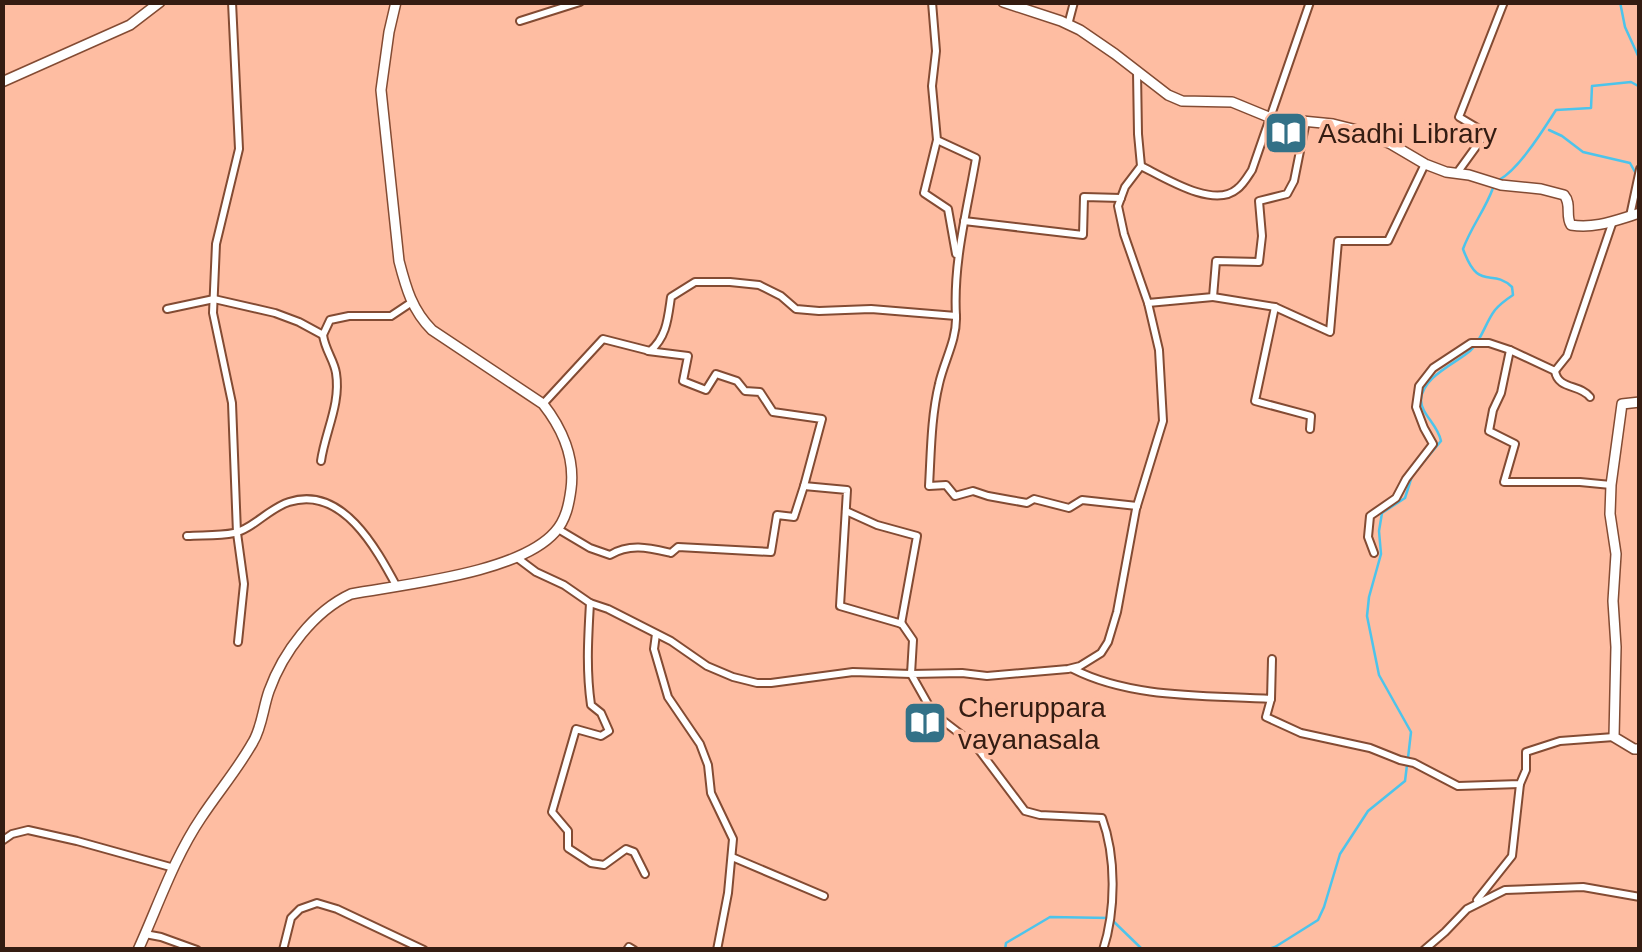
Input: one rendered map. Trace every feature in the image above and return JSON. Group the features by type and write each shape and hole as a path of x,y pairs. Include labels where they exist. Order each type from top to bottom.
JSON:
{"street":[{"path":"2,82 130,25 160,2"},
{"path":"232,2 239,149 216,244 213,313 232,402 244,584 238,642"},
{"path":"138,950 200,818 256,738 276,674 302,634 336,601 352,594 471,572 546,541 565,518 571,459 554,418 543,404 432,330 412,302 399,261 383,119 383,73 396,2"},
{"path":"520,21 580,2"},
{"path":"932,2 936,51 932,86 937,140 924,193 948,209 957,261"},
{"path":"1003,2 1068,24 1182,101 1232,102 1270,118 1333,124 1391,144 1425,164 1501,185 1564,195 1571,225 1587,228 1635,214 1640,170"},
{"path":"1068,24 1074,2"},
{"path":"1142,166 1181,186 1216,197 1236,191 1252,170 1310,2"},
{"path":"1457,173 1486,133 1458,117 1504,2"},
{"path":"515,556 590,603 671,641 707,666 757,682 787,682 866,671 987,676 1072,668 1100,653 1108,642 1117,612 1137,506 1163,421 1159,350 1118,206 1125,188 1142,166 1137,72"},
{"path":"1213,297 1216,261 1259,262 1259,201 1287,194 1294,181 1306,121"},
{"path":"937,140 976,158 957,261 957,330 934,407 929,486 946,484 956,496 974,491 1068,508 1082,500 1137,506"},
{"path":"1148,303 1213,297 1275,308 1330,332 1338,242 1388,240 1425,164"},
{"path":"964,221 1084,235 1084,196 1121,198"},
{"path":"1590,397 1585,390 1560,382 1555,371 1567,356 1613,221"},
{"path":"637,349 650,350 656,346 666,328 670,297 694,282 759,284 796,309 870,309 956,316"},
{"path":"167,309 214,298 275,313 323,335"},
{"path":"321,462 337,388 336,368 325,349 323,335 330,320 391,316 412,302"},
{"path":"1275,308 1255,401 1311,416 1310,429"},
{"path":"543,404 603,339 637,349 688,356 683,381 706,390 716,374 737,381 745,391 760,392 774,412 822,419 794,517 777,515 771,552 678,547 671,553 633,547 610,555 558,529"},
{"path":"1374,553 1368,538 1370,516 1396,498 1434,444 1416,407 1419,386 1433,368 1478,343 1510,350 1555,371"},
{"path":"1510,350 1489,431 1515,444 1504,482 1611,484"},
{"path":"1614,738 1616,554 1610,514 1611,484 1622,404 1640,402"},
{"path":"804,486 847,490 840,606 901,624 913,640 911,674 933,712 976,746 1025,811 1102,818 1111,851 1110,918 1102,950"},
{"path":"186,536 238,532 288,502 319,501 335,507 376,548 397,587"},
{"path":"846,512 917,536 901,624"},
{"path":"590,603 586,652 591,705 601,712 609,731 600,736 576,729 552,812 568,831 568,848 604,866 626,849 634,852 645,874"},
{"path":"656,634 654,650 668,697 700,744 711,793 733,839 717,950"},
{"path":"1272,659 1272,699 1266,717 1301,732 1414,763 1458,786 1520,784"},
{"path":"1072,668 1124,687 1272,699"},
{"path":"1424,950 1473,906 1512,856 1526,752 1560,741 1614,738 1640,749"},
{"path":"2,841 28,830 174,868"},
{"path":"732,857 824,896"},
{"path":"1473,906 1496,892 1526,888 1582,887 1640,897"},
{"path":"283,950 291,918 300,909 317,903 424,950"},
{"path":"145,934 197,950"}],"waterway":[{"path":"1620,2 1625,27 1640,60"},
{"path":"1499,180 1523,158 1556,110 1591,108 1592,86 1631,82 1640,87"},
{"path":"1549,130 1583,152 1630,163 1638,171"},
{"path":"1417,470 1441,441 1422,405 1427,384 1474,347 1495,310 1513,295 1512,287 1505,281 1474,271 1463,249 1493,188"},
{"path":"1408,758 1411,732 1379,675 1367,616 1381,554 1382,513 1405,498 1412,476"},
{"path":"1266,950 1318,920 1340,854 1368,811 1405,781 1407,765"},
{"path":"1005,950 1006,943 1050,917 1110,918 1143,950"}],"place":[{"name":"Asadhi Library","path":"1286,133"},
{"name":"Cheruppara vayanasala","path":"925,723"}]}
